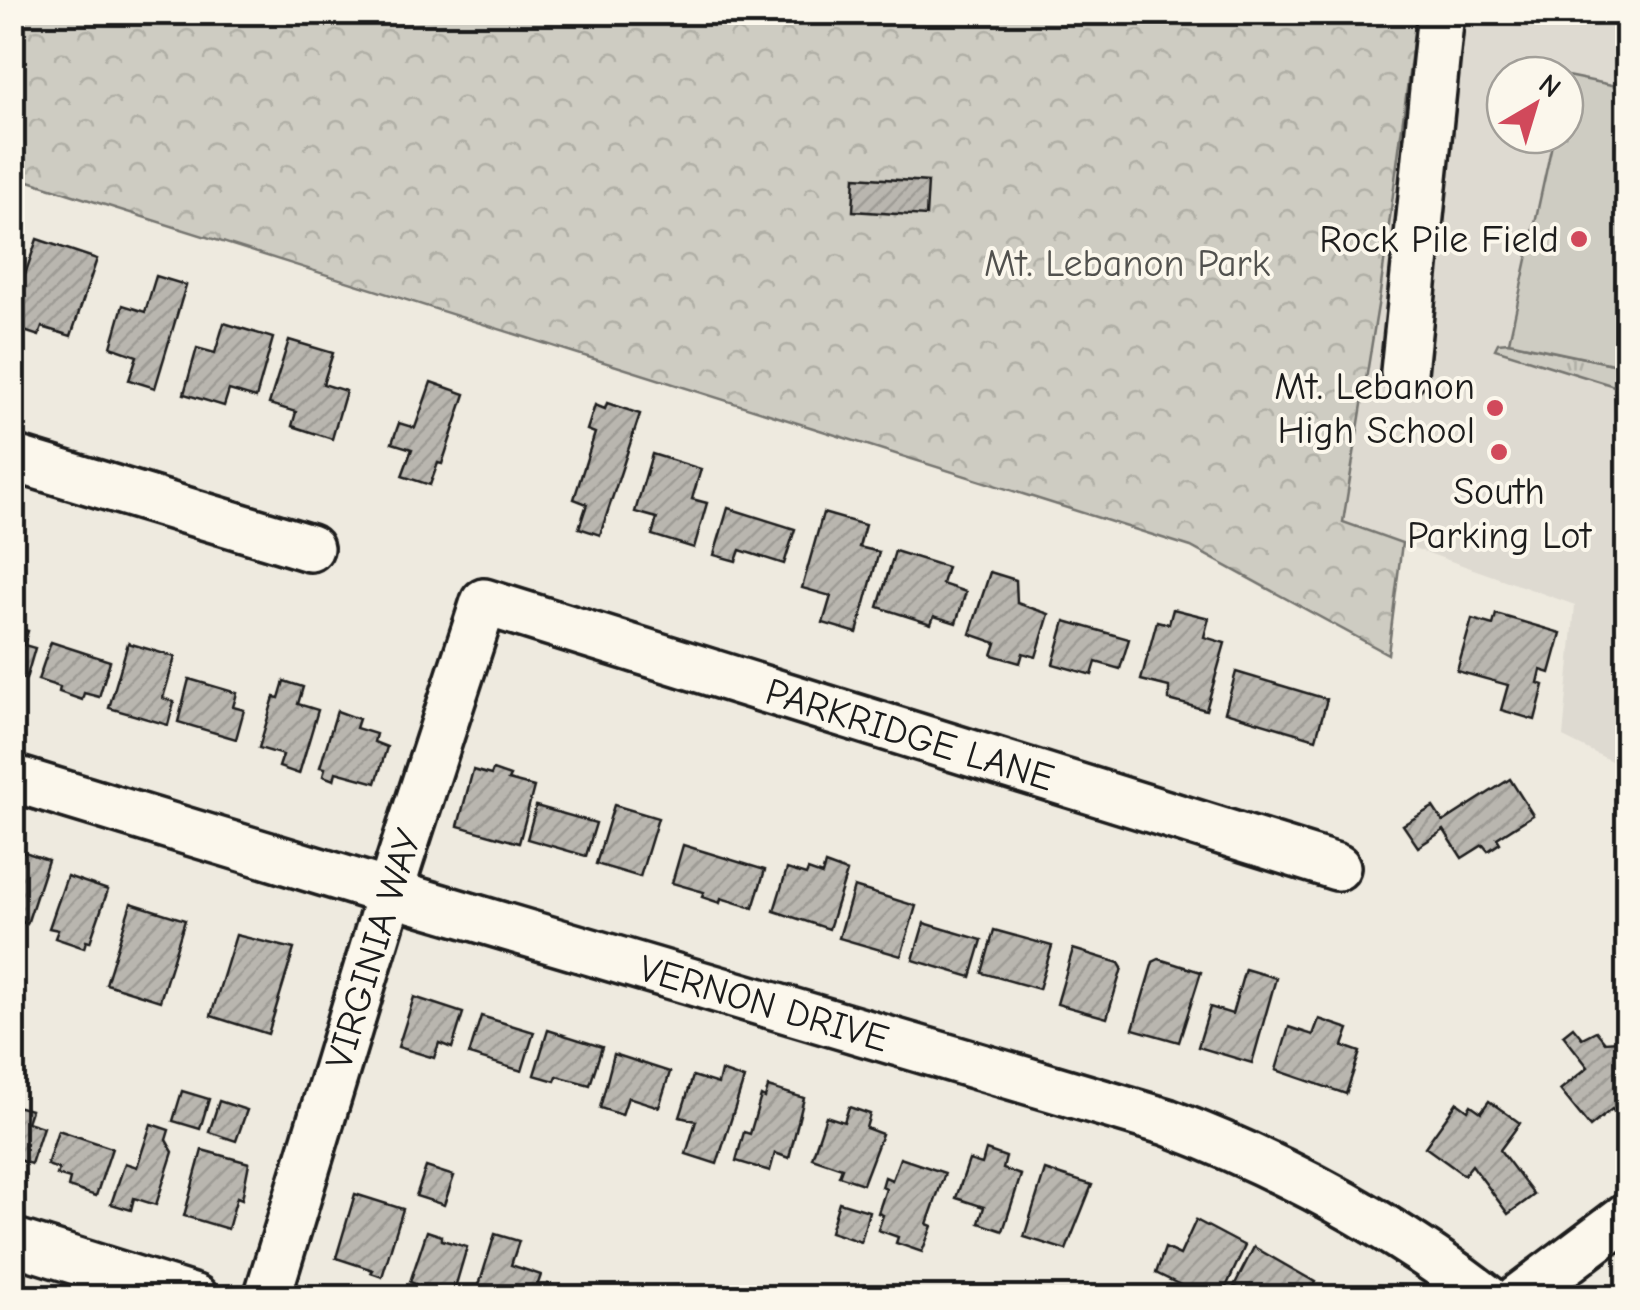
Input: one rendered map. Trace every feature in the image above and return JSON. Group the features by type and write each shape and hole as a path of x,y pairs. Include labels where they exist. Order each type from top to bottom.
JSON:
{"street":[{"path":"1404,372 1441,12"},
{"path":"12,458 310,548"},
{"name":"PARKRIDGE LANE","path":"484,602 1337,867"},
{"name":"VIRGINIA WAY","path":"268,1298 484,602"},
{"name":"VERNON DRIVE","path":"12,778 1167,1122 1223,1143 1338,1198 1393,1230 1487,1298"},
{"path":"1518,1298 1628,1215"},
{"path":"12,1242 195,1298"}],"shaded area":[{"name":"Mt. Lebanon High School","path":"1417,13 1627,13 1627,769 1563,737 1575,605 1343,523 1380,293"}],"green space":[{"name":"Mt. Lebanon Park","path":"13,13 1417,13 1380,293 1343,522 1402,543 1388,654 1191,547 13,176"},
{"name":"Rock Pile Field","path":"1585,80 1627,88 1627,367 1509,342 1550,155 1585,155"},
{"path":"1498,343 1627,367 1627,390 1495,349"}],"building":[{"path":"855,177 928,182 926,216 853,211"},
{"path":"37,239 97,259 71,336 42,327 39,336 12,327 12,313"},
{"path":"156,276 186,285 155,388 129,380 137,356 111,347 123,305 145,312"},
{"path":"224,323 273,338 256,398 229,390 224,406 184,394 197,348 215,353"},
{"path":"289,340 333,353 323,384 346,391 332,439 292,426 296,412 269,404"},
{"path":"431,382 465,394 442,464 438,463 430,485 402,476 412,449 392,443 399,423 415,428"},
{"path":"607,403 640,414 600,535 579,528 587,504 574,499 595,433 587,430 595,405 605,409"},
{"path":"652,454 701,469 692,499 707,503 694,548 652,535 657,518 635,512"},
{"path":"728,508 795,529 784,564 740,550 736,561 714,555"},
{"path":"823,513 865,525 859,547 879,552 857,633 823,623 831,596 802,588"},
{"path":"895,551 947,567 942,584 966,592 956,623 934,616 931,624 878,607"},
{"path":"990,572 1016,580 1017,603 1049,614 1036,657 1023,653 1020,663 992,655 996,643 970,634"},
{"path":"1173,609 1209,618 1204,637 1225,643 1206,710 1169,700 1169,687 1141,680 1157,621 1169,624"},
{"path":"1496,614 1561,633 1550,673 1541,670 1538,683 1544,685 1535,720 1501,710 1508,685 1457,671 1472,619 1493,625"},
{"path":"1065,621 1129,639 1120,669 1096,662 1092,675 1053,664"},
{"path":"12,627 28,631 24,645 35,648 26,679 12,677"},
{"path":"51,642 110,661 99,697 84,693 82,700 38,680"},
{"path":"128,643 175,657 163,698 174,702 168,725 109,708"},
{"path":"1236,672 1327,699 1316,739 1225,712"},
{"path":"189,679 237,693 233,707 244,710 236,739 178,722"},
{"path":"284,681 303,687 298,704 318,710 299,774 279,767 283,755 259,748 274,697 279,698"},
{"path":"337,711 359,719 356,728 376,734 374,742 387,747 376,783 336,772 334,780 323,776 325,768 320,767"},
{"path":"473,770 491,775 493,770 510,776 508,780 534,787 519,843 458,826"},
{"path":"1510,779 1533,815 1497,838 1500,843 1488,851 1483,845 1462,858 1444,830 1418,847 1403,825 1433,807 1443,822"},
{"path":"614,805 658,818 640,877 596,864"},
{"path":"536,806 596,823 586,856 527,839"},
{"path":"683,845 765,870 753,908 721,898 720,903 702,897 704,892 672,883"},
{"path":"16,849 48,860 27,924 17,920 14,929 12,860"},
{"path":"825,864 847,872 829,929 774,911 787,869 822,875"},
{"path":"67,876 108,890 90,942 86,941 84,948 55,938 58,930 49,928"},
{"path":"854,887 916,906 901,956 839,938"},
{"path":"131,903 185,920 160,1001 106,984"},
{"path":"924,923 982,940 971,977 913,960"},
{"path":"994,930 1052,946 1039,989 982,973"},
{"path":"236,935 294,949 268,1034 211,1016"},
{"path":"1073,949 1119,963 1122,968 1107,1018 1057,1004"},
{"path":"1159,959 1201,972 1179,1042 1133,1029 1153,962"},
{"path":"1245,969 1276,978 1252,1063 1198,1047 1210,1007 1232,1014"},
{"path":"414,997 463,1013 452,1048 439,1043 434,1058 398,1047"},
{"path":"481,1016 534,1032 522,1071 469,1055"},
{"path":"1319,1019 1349,1029 1343,1046 1360,1052 1346,1094 1276,1070 1289,1027 1313,1035"},
{"path":"1573,1027 1582,1038 1596,1031 1605,1042 1617,1041 1628,1055 1628,1108 1618,1116 1612,1109 1590,1127 1560,1090 1588,1067 1563,1035"},
{"path":"548,1030 602,1047 590,1085 557,1076 555,1081 534,1075"},
{"path":"614,1054 670,1072 659,1107 628,1097 622,1115 600,1108"},
{"path":"721,1071 744,1079 717,1164 686,1154 696,1121 680,1117 693,1076 718,1084"},
{"path":"768,1087 804,1098 789,1158 775,1153 770,1171 736,1161 744,1132 750,1134 761,1096 765,1098"},
{"path":"182,1091 209,1099 200,1129 173,1121"},
{"path":"219,1101 247,1110 236,1141 209,1132"},
{"path":"1489,1101 1520,1123 1500,1150 1534,1195 1508,1214 1472,1165 1464,1175 1425,1147 1457,1102 1468,1110 1471,1105 1481,1112"},
{"path":"12,1105 31,1110 27,1122 43,1127 31,1164 12,1158"},
{"path":"849,1107 870,1114 866,1128 882,1134 863,1184 839,1176 842,1168 812,1158 826,1116 844,1122"},
{"path":"151,1124 169,1130 166,1140 173,1152 156,1205 134,1198 131,1210 111,1204 125,1163 137,1167"},
{"path":"58,1130 112,1148 96,1196 68,1187 70,1179 57,1175 59,1169 47,1165"},
{"path":"202,1150 249,1163 242,1199 237,1197 228,1229 184,1216"},
{"path":"986,1150 1006,1157 1003,1169 1021,1175 1003,1231 979,1223 984,1207 956,1198 969,1160 982,1164"},
{"path":"900,1158 945,1173 927,1224 932,1226 922,1252 896,1243 898,1237 878,1230 885,1177 892,1180"},
{"path":"426,1167 454,1176 444,1205 416,1196"},
{"path":"1045,1170 1092,1185 1066,1250 1024,1237"},
{"path":"355,1194 403,1209 382,1277 371,1273 373,1270 336,1258"},
{"path":"839,1202 869,1211 861,1242 830,1232"},
{"path":"1196,1220 1245,1246 1221,1298 1207,1298 1156,1273 1165,1248 1180,1255"},
{"path":"427,1231 467,1247 452,1298 410,1282"},
{"path":"495,1234 519,1241 511,1265 541,1275 533,1298 475,1298"},
{"path":"1254,1247 1315,1282 1307,1298 1232,1298"},
{"path":"548,1284 593,1298 544,1298"}],"place":[{"name":"Rock Pile Field","path":"1579,239"},
{"name":"Mt. Lebanon High School","path":"1495,408"},
{"name":"South Parking Lot","path":"1499,452"}]}
